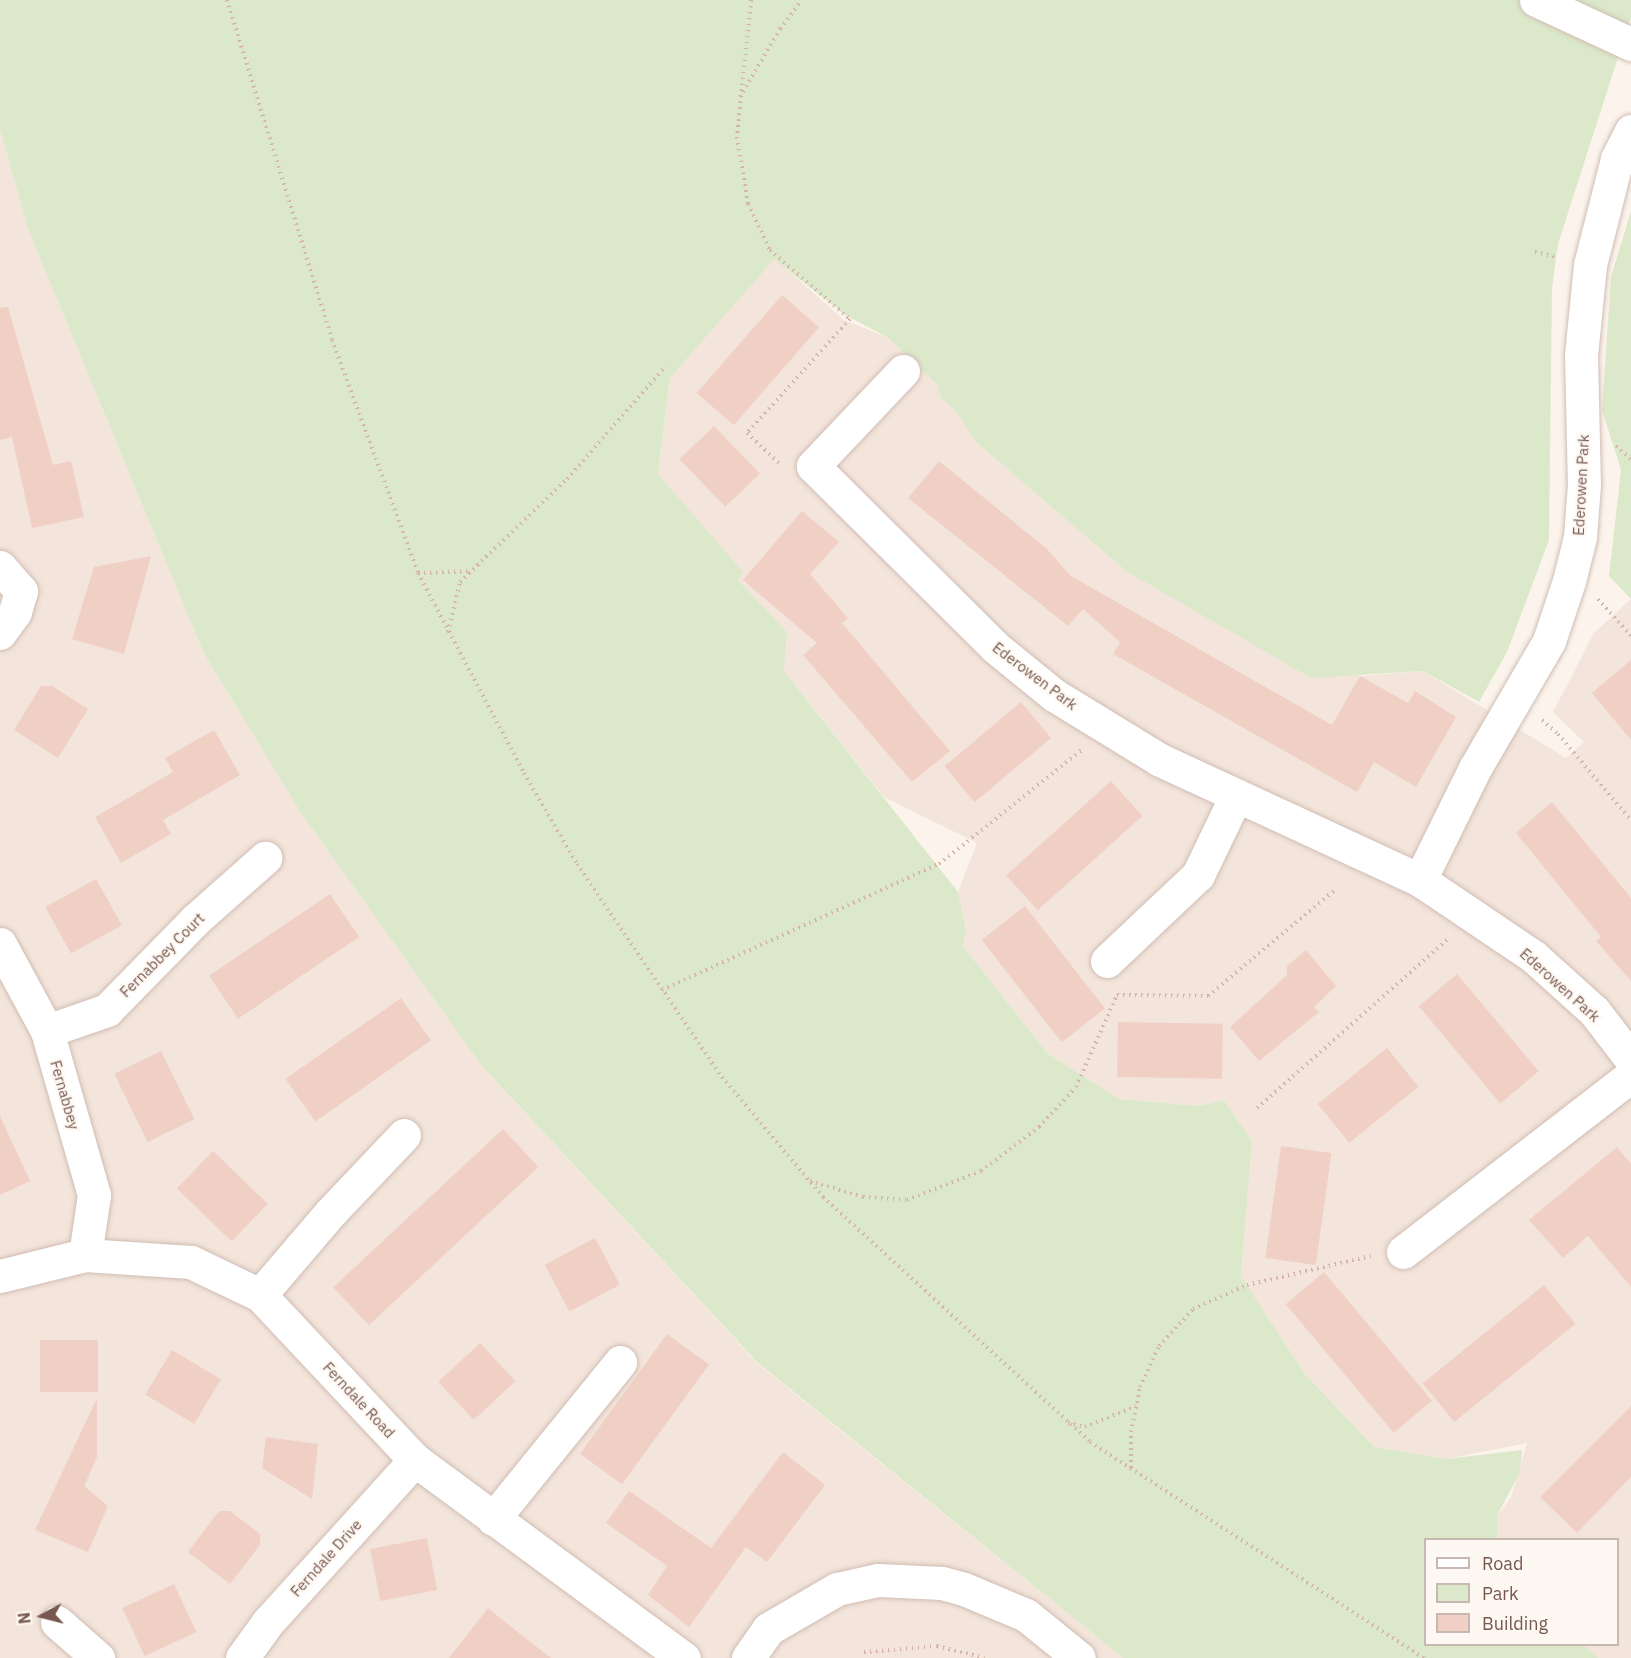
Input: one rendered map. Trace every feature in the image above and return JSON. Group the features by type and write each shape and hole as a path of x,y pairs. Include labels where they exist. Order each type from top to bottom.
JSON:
{"street":[{"path":"1536,0 1631,44"},
{"name":"Ederowen Park","path":"1420,880 1475,768 1549,641 1569,581 1580,537 1584,484 1581,355 1590,265 1617,159 1631,132"},
{"name":"Ederowen Park","path":"903,371 813,466 995,647 1054,695 1160,760 1420,880 1534,957 1594,1011 1631,1059"},
{"path":"0,567 21,591 15,612 0,633"},
{"path":"1107,961 1198,875 1236,796"},
{"name":"Fernabbey Court","path":"47,1030 106,1010 195,920 265,858"},
{"name":"Fernabbey","path":"0,944 47,1030 94,1195 85,1255"},
{"path":"1402,1252 1631,1076"},
{"path":"260,1295 331,1212 404,1135"},
{"name":"Ferndale Road","path":"0,1276 85,1255 191,1262 260,1295 414,1460 684,1658"},
{"path":"493,1519 620,1362"},
{"name":"Ferndale Drive","path":"242,1658 268,1622 414,1460"},
{"path":"748,1658 768,1629 837,1589 878,1580 942,1583 964,1589 1026,1615 1079,1658"},
{"path":"57,1622 98,1658"}],"path":[{"path":"227,0 332,340 418,573 448,633 577,864 722,1077 809,1180 1068,1423 1131,1469 1424,1658"},
{"path":"751,0 739,100 740,170 758,230 770,250 850,319 747,434 782,466"},
{"path":"739,100 780,29 802,0"},
{"path":"448,633 460,582 567,479 666,366"},
{"path":"418,573 469,571"},
{"path":"1569,581 1589,590 1631,636"},
{"path":"1516,698 1558,734 1631,820"},
{"path":"662,990 939,864 1107,727"},
{"path":"809,1180 829,1183 863,1197 907,1200 981,1171 1039,1127 1076,1087 1117,995 1208,996 1336,889"},
{"path":"1257,1108 1472,916"},
{"path":"1131,1469 1136,1406 1140,1387 1159,1346 1193,1309 1247,1285 1402,1252"},
{"path":"1068,1423 1085,1427 1136,1406"},
{"path":"864,1652 938,1646 985,1658"}],"shaded area":[{"path":"0,129 28,229 204,654 301,813 481,1065 758,1364 1123,1658 0,1658"},
{"path":"774,258 844,320 887,337 937,384 941,398 955,410 976,442 1126,571 1360,676 1423,671 1566,758 1584,742 1553,712 1594,633 1631,599 1631,1658 1598,1658 1585,1646 1619,1646 1619,1538 1497,1538 1497,1516 1511,1497 1527,1443 1446,1459 1374,1447 1305,1374 1241,1276 1252,1141 1224,1100 1199,1106 1119,1099 1047,1053 963,946 966,930 958,892 977,843 884,797 784,671 787,632 737,579 658,474 670,378"}],"green space":[{"path":"0,0 1631,0 1631,17 1558,244 1552,288 1549,540 1507,652 1479,702 1423,671 1311,678 1126,571 976,442 955,410 941,398 937,384 887,337 845,315 774,259 670,378 658,474 743,572 737,579 787,632 784,671 958,892 966,930 963,946 1047,1053 1119,1099 1199,1106 1224,1100 1252,1141 1241,1276 1305,1374 1374,1447 1446,1459 1522,1450 1520,1472 1497,1516 1497,1538 1424,1538 1424,1646 1585,1646 1598,1658 1123,1658 758,1363 481,1065 301,813 204,654 28,229 0,129"},
{"path":"1631,211 1631,599 1609,576 1621,470 1602,410 1611,277"}],"building":[{"path":"782,295 819,327 734,425 697,393"},
{"path":"8,307 53,465 71,461 84,517 32,528 12,437 0,440 0,308"},
{"path":"714,426 760,473 725,507 679,459"},
{"path":"939,461 1047,549 1071,576 1332,725 1360,676 1408,703 1415,691 1456,717 1416,787 1374,762 1357,792 1113,654 1120,642 1083,609 1068,626 908,498"},
{"path":"802,511 839,542 810,574 848,618 842,623 950,751 912,782 803,655 817,643 743,580"},
{"path":"151,556 124,654 72,639 94,567"},
{"path":"1631,660 1631,740 1592,693"},
{"path":"41,686 52,686 88,709 58,758 14,730"},
{"path":"1021,702 1051,738 975,802 944,766"},
{"path":"214,730 240,775 163,820 171,834 121,863 95,817 173,772 165,758"},
{"path":"1111,781 1142,816 1038,910 1006,875"},
{"path":"1552,802 1631,898 1631,981 1596,941 1601,937 1516,833"},
{"path":"96,879 122,925 71,953 45,907"},
{"path":"330,894 359,937 238,1019 209,976"},
{"path":"1025,906 1105,1008 1062,1042 982,940"},
{"path":"1306,950 1336,986 1314,1007 1319,1012 1259,1061 1230,1027 1287,975 1287,966"},
{"path":"1457,974 1539,1071 1500,1103 1419,1006"},
{"path":"401,998 431,1041 315,1121 285,1079"},
{"path":"1118,1022 1223,1024 1222,1079 1117,1077"},
{"path":"1387,1048 1418,1087 1349,1143 1318,1104"},
{"path":"161,1051 194,1119 148,1142 114,1074"},
{"path":"0,1116 30,1181 0,1195"},
{"path":"503,1129 538,1167 369,1325 333,1287"},
{"path":"1281,1146 1332,1153 1316,1265 1265,1258"},
{"path":"1617,1147 1631,1164 1631,1287 1588,1236 1563,1258 1529,1220"},
{"path":"213,1151 268,1204 232,1241 177,1188"},
{"path":"595,1238 620,1285 570,1312 545,1265"},
{"path":"1324,1272 1432,1401 1394,1433 1286,1304"},
{"path":"1544,1285 1575,1324 1454,1422 1423,1383"},
{"path":"667,1334 709,1365 622,1484 580,1454"},
{"path":"40,1340 98,1340 98,1392 40,1392"},
{"path":"480,1343 515,1381 474,1420 438,1382"},
{"path":"172,1350 221,1379 194,1424 145,1395"},
{"path":"97,1398 97,1457 84,1486 108,1506 88,1552 35,1530"},
{"path":"1631,1406 1631,1477 1577,1533 1540,1497"},
{"path":"266,1437 318,1444 312,1499 262,1468"},
{"path":"783,1452 825,1485 767,1562 746,1547 689,1627 648,1595 667,1566 606,1523 629,1491 711,1548"},
{"path":"219,1511 230,1511 260,1534 260,1545 230,1584 188,1552"},
{"path":"427,1538 437,1590 380,1601 370,1549"},
{"path":"174,1584 196,1632 145,1656 122,1608"},
{"path":"488,1608 510,1626 551,1658 449,1658"}]}
